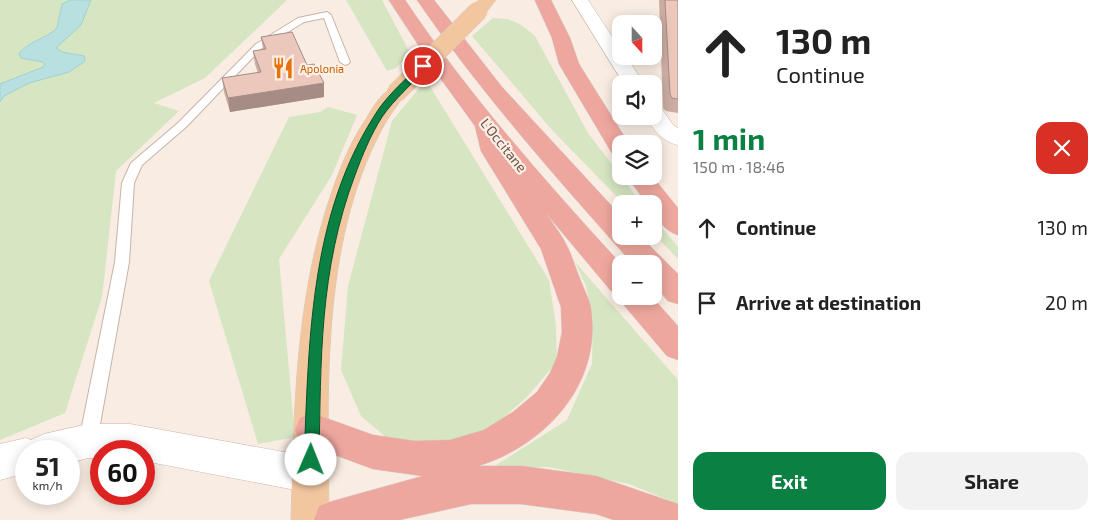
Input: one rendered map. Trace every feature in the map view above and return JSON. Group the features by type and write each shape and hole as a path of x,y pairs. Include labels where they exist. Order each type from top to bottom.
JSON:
{"highway":[{"name":"L'Occitane","path":"397,0 486,124 612,273"},
{"name":"L'Occitane","path":"425,0 495,91 612,223"},
{"path":"543,0 561,38 569,64 612,135"},
{"path":"312,430 373,452 415,459 450,458 492,445 525,424 549,403 563,382 573,357 577,332 576,307 554,248 492,151 486,124"},
{"path":"646,185 678,226"},
{"path":"632,245 642,255"},
{"path":"662,276 678,293"},
{"path":"641,305 678,348"},
{"path":"333,520 414,497 471,485 521,485 596,495 669,520"}],"main road":[{"path":"310,520 316,324 324,264 340,200 373,125 396,93 484,4"}],"street":[{"path":"580,0 628,75"},
{"path":"662,125 665,130 678,138"},
{"path":"80,442 88,440 130,442 311,475"},
{"path":"0,462 15,459"}],"lane":[{"path":"88,440 122,262 128,183 137,163 182,125 259,46 301,20 328,15 345,62"}],"green space":[{"path":"0,0 287,0 205,78 154,103 179,111 116,171 102,297 65,413 0,440"},
{"path":"346,0 382,0 410,53 396,68 387,71"},
{"path":"493,18 507,19 520,24 535,36 588,133 612,165 612,185 628,185 635,195 615,195 553,131 472,36"},
{"path":"426,80 549,280 556,326 557,362 526,398 489,430 446,447 395,445 361,416 341,370 348,286 392,121"},
{"path":"328,107 357,115 332,175 279,259 295,437 258,444 209,281 289,117 320,112"},
{"path":"662,228 678,247 678,259 662,242"},
{"path":"575,262 678,380 678,504 629,484 548,467 490,469 567,420 592,364 593,317 586,286"}],"water":[{"path":"71,0 91,0 81,25 56,48 62,52 84,56 84,62 69,72 29,83 4,96 0,102 0,84 43,67 45,64 43,62 21,58 19,54 27,46 57,28 62,4"}],"building":[{"path":"665,0 678,0 678,99 672,98 670,94"},
{"path":"292,32 307,65 314,64 324,83 228,98 222,78 261,72 253,51 266,49 261,37"}],"place":[{"name":"Apolonia","path":"283,68"}],"route":[{"path":"311,460 316,324 324,264 340,200 357,158 377,118 392,98 423,66"}]}
